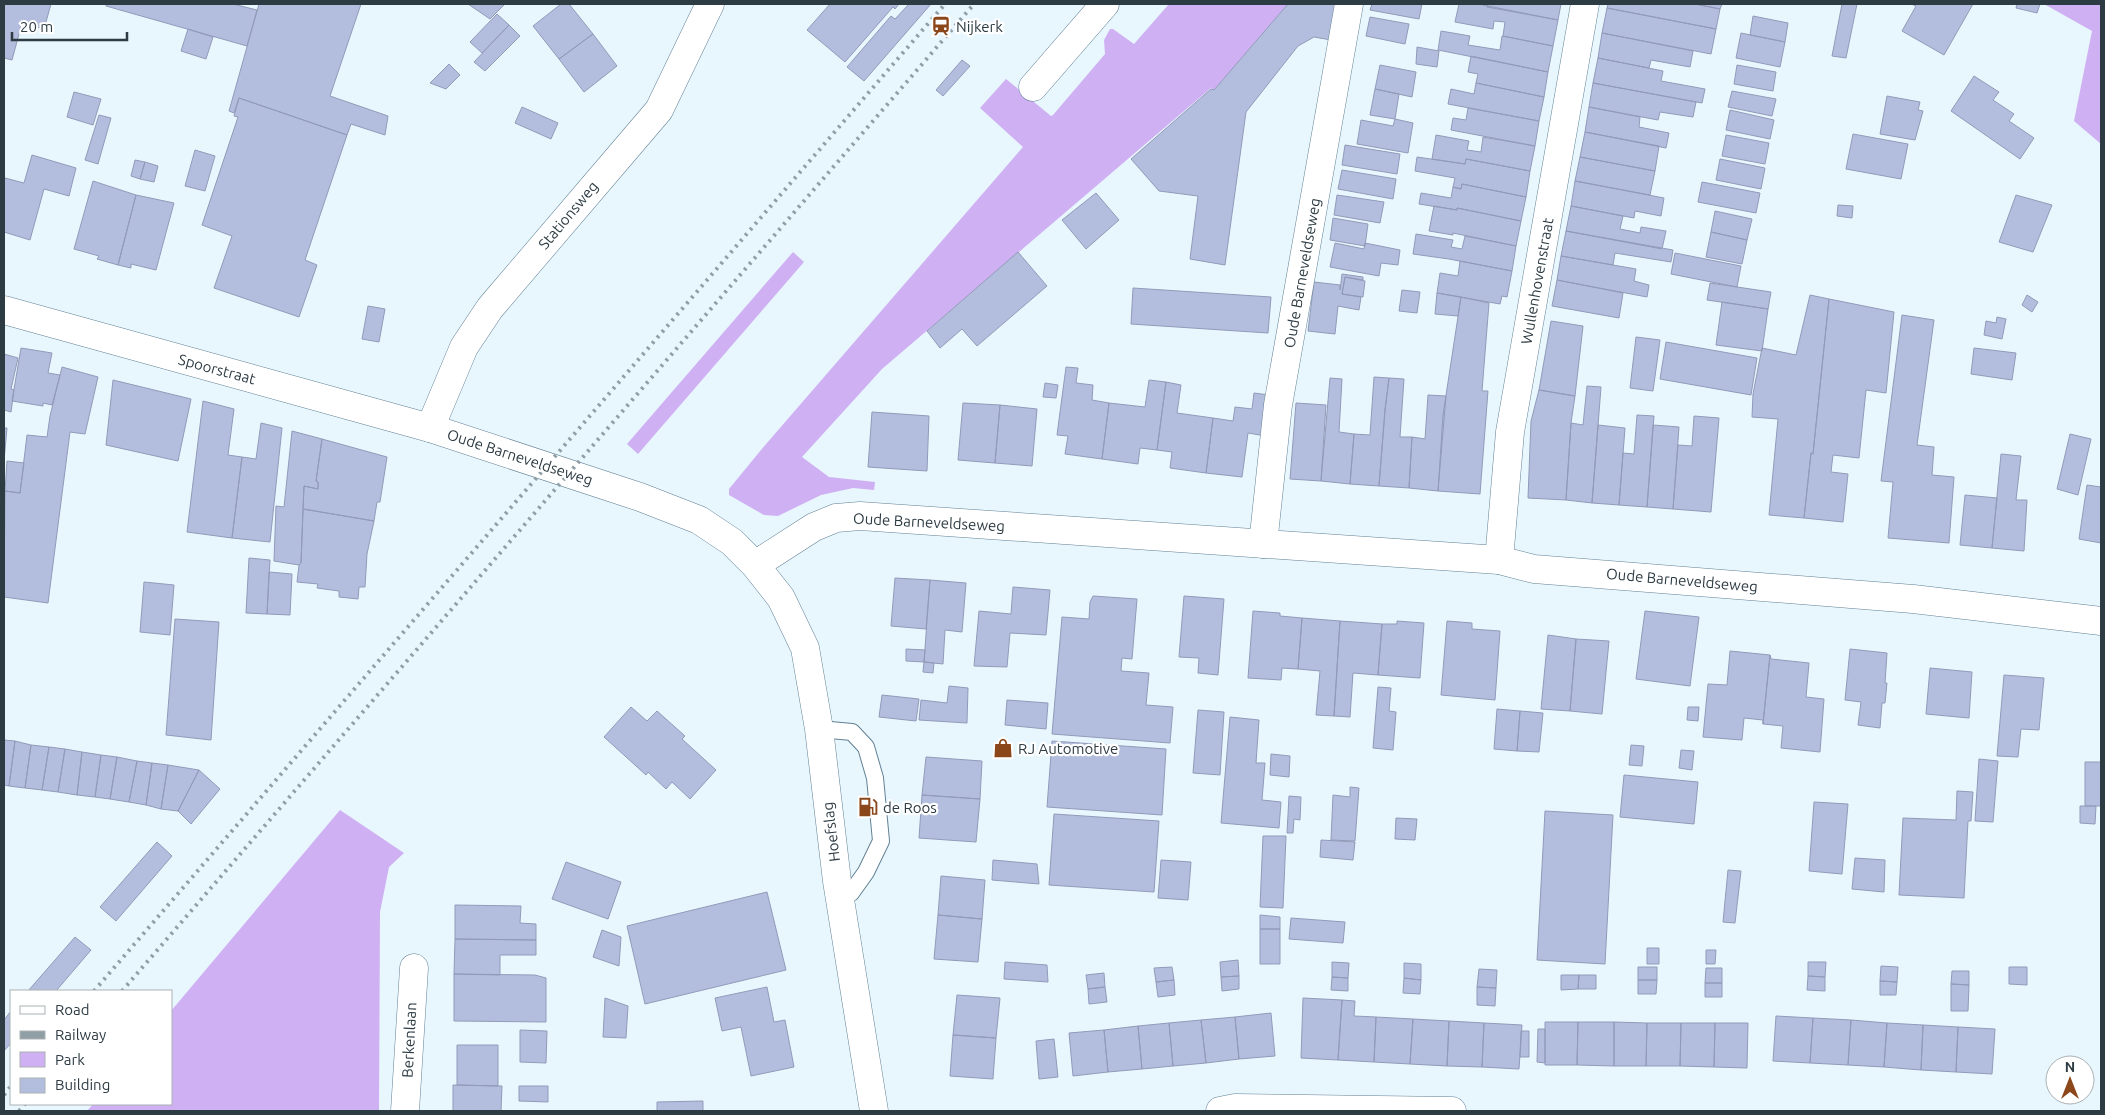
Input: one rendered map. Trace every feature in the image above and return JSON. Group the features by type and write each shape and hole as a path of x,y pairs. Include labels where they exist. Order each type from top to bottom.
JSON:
{"street":[{"name":"Stationsweg","path":"430,428 464,347 474,331 490,308 659,110 710,4"},
{"path":"1034,87 1105,4"},
{"name":"Oude Barneveldseweg","path":"1263,544 1278,405 1350,4"},
{"name":"Wullenhovenstraat","path":"1500,560 1510,432 1585,4"},
{"name":"Spoorstraat","path":"4,310 430,428"},
{"name":"Oude Barneveldseweg","path":"430,428 640,497 699,520 732,542 755,565 814,527 836,518 860,516 1500,560 1534,568 1913,599 2101,620"},
{"name":"Hoefslag","path":"755,565 781,598 805,648 819,728 839,896 874,1111"},
{"name":"Berkenlaan","path":"406,1111 414,968"},
{"path":"1220,1111 1236,1108 1452,1111"}],"lane":[{"path":"819,728 852,732 866,747 875,778 881,841 866,872 851,893 839,896"}],"green space":[{"path":"1169,4 1288,4 1214,90 1211,88 882,369 802,457 829,477 875,482 874,490 853,488 821,495 778,516 764,515 729,495 729,489 761,450 1023,147 980,108 1006,79 1051,116 1053,115 1105,54 1104,40 1110,29 1113,29 1134,44"},
{"path":"2044,4 2101,4 2101,144 2074,121 2092,31"},
{"path":"793,252 804,262 638,454 627,444"},
{"path":"340,810 404,853 389,867 380,912 379,1111 87,1111 92,1105 172,1105 172,1010"}],"building":[{"path":"4,4 51,4 44,29 22,23 12,60 4,58"},
{"path":"106,4 233,4 257,10 247,46 106,6"},
{"path":"259,4 361,4 330,96 388,116 385,135 351,124 347,135 239,98 234,113 229,111"},
{"path":"468,4 505,4 490,19"},
{"path":"561,4 569,4 593,34 559,59 533,26"},
{"path":"830,4 899,4 895,9 893,7 845,62 807,30"},
{"path":"909,4 931,4 864,81 847,67 891,16 895,19"},
{"path":"1288,4 1336,4 1331,40 1314,37 1298,46 1246,112 1225,265 1190,259 1198,196 1159,191 1131,159 1211,89 1214,90"},
{"path":"1372,4 1422,4 1419,19 1370,10"},
{"path":"1459,4 1478,4 1558,20 1553,46 1503,36 1505,22 1494,21 1493,29 1455,22"},
{"path":"1488,4 1561,4 1558,20 1487,7"},
{"path":"1608,4 1695,4 1720,9 1716,29 1607,8"},
{"path":"1695,4 1722,4 1720,9"},
{"path":"1842,4 1857,4 1846,58 1832,56"},
{"path":"1911,4 1973,4 1944,55 1902,31 1916,6"},
{"path":"2017,4 2040,4 2037,13 2016,8"},
{"path":"1607,8 1716,29 1711,54 1602,33"},
{"path":"497,14 509,25 482,53 470,42"},
{"path":"1753,16 1788,23 1785,42 1750,35"},
{"path":"1370,17 1409,24 1405,44 1366,36"},
{"path":"509,25 520,36 485,71 474,62"},
{"path":"188,29 213,37 206,59 181,51"},
{"path":"1441,31 1470,36 1468,45 1500,50 1502,36 1553,46 1548,72 1438,50"},
{"path":"1602,33 1693,51 1690,67 1651,60 1649,68 1598,58"},
{"path":"1741,33 1785,42 1780,67 1736,58"},
{"path":"593,34 617,66 584,92 559,59"},
{"path":"1417,47 1439,51 1437,67 1416,64"},
{"path":"1471,56 1548,72 1544,97 1476,83 1478,74 1468,72"},
{"path":"1598,58 1663,71 1661,81 1705,89 1702,103 1593,83"},
{"path":"962,60 970,66 943,96 936,90"},
{"path":"449,64 460,75 446,89 430,83"},
{"path":"1380,65 1416,72 1412,97 1375,89"},
{"path":"1737,65 1776,72 1773,91 1734,84"},
{"path":"1974,76 1999,92 1993,100 2014,114 2009,121 2034,138 2020,159 1951,111"},
{"path":"1476,83 1544,97 1539,121 1448,104 1451,89 1474,94"},
{"path":"1593,83 1696,102 1693,117 1660,112 1658,120 1589,107"},
{"path":"1375,89 1399,94 1395,119 1370,115"},
{"path":"1732,91 1776,99 1772,116 1728,107"},
{"path":"74,92 101,99 93,125 67,117"},
{"path":"1887,96 1920,102 1918,110 1923,111 1915,140 1880,134"},
{"path":"239,98 347,135 305,260 317,265 299,317 214,288 232,236 202,225 238,117 234,116"},
{"path":"522,107 558,123 551,139 515,123"},
{"path":"1589,107 1640,117 1639,127 1669,133 1666,148 1585,132"},
{"path":"1468,108 1539,121 1535,146 1451,130 1453,118 1466,120"},
{"path":"1730,110 1774,120 1770,139 1726,130"},
{"path":"99,115 111,118 98,164 85,160"},
{"path":"1395,119 1413,123 1408,153 1357,144 1361,120 1393,126"},
{"path":"1585,132 1659,146 1655,171 1580,157"},
{"path":"1853,134 1908,144 1901,179 1846,169"},
{"path":"1436,135 1469,141 1467,150 1481,152 1483,137 1535,146 1530,171 1466,159 1465,164 1432,159"},
{"path":"1726,135 1769,143 1765,164 1722,156"},
{"path":"1345,145 1400,154 1397,174 1342,165"},
{"path":"195,150 215,156 205,191 185,186"},
{"path":"32,155 76,168 69,196 44,189 30,240 4,232 4,182 5,178 24,183"},
{"path":"1417,157 1465,164 1466,159 1530,171 1526,197 1462,184 1461,189 1453,187 1455,178 1415,171"},
{"path":"1580,157 1655,171 1650,195 1575,181"},
{"path":"1720,159 1765,168 1761,189 1716,180"},
{"path":"135,160 145,162 140,179 131,176"},
{"path":"145,162 158,166 154,182 140,179"},
{"path":"1342,170 1396,179 1393,199 1338,189"},
{"path":"93,181 136,195 118,265 97,259 99,256 74,249"},
{"path":"1575,181 1664,198 1661,216 1635,211 1634,218 1571,206"},
{"path":"1702,182 1760,193 1756,213 1698,202"},
{"path":"1462,184 1526,197 1521,221 1457,208 1457,210 1419,204 1421,193 1451,198 1453,187 1461,189"},
{"path":"1096,193 1119,220 1086,249 1062,220"},
{"path":"136,195 174,203 156,270 131,264 131,268 118,265"},
{"path":"1337,195 1384,202 1380,223 1334,215"},
{"path":"2016,195 2052,205 2033,252 1999,242"},
{"path":"1838,205 1853,206 1852,218 1837,216"},
{"path":"1434,206 1457,210 1457,208 1521,221 1516,246 1453,233 1453,235 1429,231"},
{"path":"1571,206 1623,216 1620,229 1640,233 1641,227 1666,231 1662,249 1566,231"},
{"path":"1715,211 1752,219 1747,240 1711,232"},
{"path":"1333,218 1368,224 1365,246 1330,240"},
{"path":"1566,231 1673,250 1671,262 1615,253 1613,265 1561,256"},
{"path":"1711,232 1747,240 1742,264 1706,257"},
{"path":"1416,234 1453,240 1451,247 1462,249 1465,236 1516,246 1512,271 1413,254"},
{"path":"1335,243 1364,249 1365,243 1400,250 1398,265 1381,263 1379,276 1330,267"},
{"path":"1018,252 1047,286 977,346 962,329 940,348 927,331"},
{"path":"1675,253 1741,266 1737,287 1671,274"},
{"path":"1561,256 1636,269 1634,281 1649,285 1647,297 1557,280"},
{"path":"1460,261 1512,271 1507,297 1502,296 1500,304 1437,293 1440,273 1458,276"},
{"path":"1342,274 1363,277 1363,280 1345,277 1342,294 1361,297 1359,310 1338,306 1335,334 1308,331 1314,282 1340,285 1340,290"},
{"path":"1345,277 1365,281 1363,297 1342,294"},
{"path":"1557,280 1623,293 1619,318 1552,306"},
{"path":"1710,283 1771,292 1768,309 1707,300"},
{"path":"1133,288 1271,297 1268,333 1131,324"},
{"path":"1402,290 1420,292 1417,313 1399,311"},
{"path":"1437,293 1461,297 1458,316 1435,314"},
{"path":"1810,295 1829,299 1813,454 1811,453 1804,518 1769,515 1778,419 1752,417 1753,394 1762,348 1796,355"},
{"path":"2027,295 2038,302 2032,312 2022,305"},
{"path":"1461,297 1489,303 1482,391 1488,391 1480,494 1438,491 1443,415"},
{"path":"1829,299 1894,312 1886,393 1866,390 1859,458 1833,455 1831,472 1848,474 1843,522 1804,518 1811,453 1813,454"},
{"path":"1722,302 1768,309 1762,351 1716,345"},
{"path":"368,306 385,309 379,342 362,339"},
{"path":"1902,315 1934,320 1917,445 1934,447 1932,475 1954,477 1949,543 1888,538 1893,482 1881,481"},
{"path":"1997,317 2006,319 2002,339 1984,335 1986,321 1996,323"},
{"path":"1551,321 1583,326 1575,396 1539,390"},
{"path":"1636,337 1660,340 1653,391 1630,388"},
{"path":"1666,342 1757,358 1751,395 1660,379"},
{"path":"21,348 52,353 48,373 60,375 52,405 43,403 43,406 12,401"},
{"path":"1974,348 2016,353 2012,380 1971,374"},
{"path":"4,354 18,358 11,389 14,390 11,412 4,410"},
{"path":"62,367 98,377 85,434 70,432 48,603 4,597 5,491 20,493 27,435 47,437"},
{"path":"1066,367 1078,368 1076,383 1093,385 1092,400 1109,403 1102,459 1065,454 1068,436 1057,435"},
{"path":"1374,377 1389,378 1379,486 1350,484 1354,434 1370,435"},
{"path":"1330,378 1342,379 1339,432 1354,434 1350,484 1321,481"},
{"path":"1389,378 1404,379 1400,437 1412,437 1409,488 1379,486"},
{"path":"113,380 191,399 178,461 106,445"},
{"path":"1149,380 1166,382 1157,450 1140,448 1138,464 1102,459 1109,403 1145,407"},
{"path":"1166,382 1181,385 1177,413 1213,418 1206,473 1170,468 1172,452 1157,450"},
{"path":"1045,383 1058,385 1056,398 1043,397"},
{"path":"1587,386 1601,387 1592,503 1566,500 1571,423 1583,425"},
{"path":"1539,390 1575,396 1571,423 1566,500 1528,498 1531,421"},
{"path":"1254,393 1269,395 1265,436 1248,433 1242,477 1206,473 1213,418 1233,421 1235,407 1252,409"},
{"path":"1428,395 1446,396 1438,491 1409,488 1412,437 1425,439"},
{"path":"203,401 234,409 228,455 242,457 232,538 187,532"},
{"path":"963,403 1000,405 995,463 958,460"},
{"path":"1296,403 1326,405 1321,481 1290,479"},
{"path":"1000,405 1037,409 1032,466 995,463"},
{"path":"872,412 929,416 927,471 868,467"},
{"path":"1637,415 1654,416 1647,507 1619,505 1623,453 1634,454"},
{"path":"1694,416 1719,418 1711,512 1673,509 1678,445 1692,446"},
{"path":"261,423 282,428 270,542 232,538 242,457 256,459"},
{"path":"1598,425 1625,428 1619,505 1592,503"},
{"path":"1653,425 1679,427 1673,509 1647,507"},
{"path":"4,428 7,428 4,461"},
{"path":"292,431 322,439 316,481 318,482 318,489 304,486 301,563 299,565 274,561 276,506 284,507"},
{"path":"2070,434 2091,439 2078,495 2057,489"},
{"path":"322,439 387,457 380,502 377,502 374,521 303,509 304,486 318,489 318,482 316,481"},
{"path":"2001,454 2021,456 2016,500 2027,500 2024,551 1992,548"},
{"path":"7,461 24,463 20,493 5,491"},
{"path":"2087,485 2101,487 2101,543 2079,539"},
{"path":"1965,495 1997,498 1992,548 1960,545"},
{"path":"303,509 374,521 367,554 365,587 359,587 358,599 339,597 339,591 317,588 318,584 297,582 299,565 301,563"},
{"path":"249,558 270,560 267,614 246,613"},
{"path":"269,572 292,574 290,615 267,614"},
{"path":"895,578 930,580 926,629 891,626"},
{"path":"930,580 966,583 962,632 945,630 943,664 924,662"},
{"path":"144,582 174,585 170,635 140,632"},
{"path":"1013,587 1050,590 1046,635 1010,633 1007,667 974,666 979,611 1011,614"},
{"path":"1093,596 1137,599 1132,659 1122,658 1121,671 1149,673 1146,705 1173,707 1170,743 1052,734 1062,617 1089,619 1090,602"},
{"path":"1184,596 1224,599 1218,675 1198,673 1199,658 1179,657"},
{"path":"1253,611 1280,613 1280,616 1302,618 1298,669 1282,668 1281,680 1248,678"},
{"path":"1645,611 1699,617 1690,686 1636,679"},
{"path":"1302,618 1340,621 1334,716 1316,715 1320,671 1298,669"},
{"path":"175,619 219,622 211,740 166,735"},
{"path":"1340,621 1382,624 1378,675 1353,673 1350,717 1334,716"},
{"path":"1397,621 1424,623 1420,678 1378,675 1382,624 1397,624"},
{"path":"1447,621 1472,623 1472,629 1500,631 1495,700 1441,695"},
{"path":"1548,635 1576,639 1570,711 1541,709"},
{"path":"1576,639 1609,641 1602,714 1570,711"},
{"path":"906,649 925,650 924,662 906,661"},
{"path":"1850,649 1887,653 1885,683 1887,683 1885,703 1882,703 1880,728 1858,725 1861,702 1845,700"},
{"path":"1730,651 1770,655 1763,724 1763,720 1744,718 1742,740 1703,737 1708,684 1727,685"},
{"path":"1770,655 1771,659 1809,663 1806,697 1824,699 1820,752 1781,748 1783,726 1763,724"},
{"path":"924,662 934,663 933,673 923,672"},
{"path":"1930,668 1972,672 1969,718 1926,714"},
{"path":"2004,675 2044,678 2039,730 2021,729 2018,757 1997,756"},
{"path":"949,686 968,688 967,723 919,720 921,700 947,703"},
{"path":"1378,687 1391,688 1389,711 1396,712 1393,750 1373,748"},
{"path":"882,695 919,699 916,721 879,717"},
{"path":"1007,700 1048,703 1046,729 1005,725"},
{"path":"631,707 647,721 657,711 685,736 682,739 716,770 690,799 672,782 666,789 648,772 646,775 604,737"},
{"path":"1688,707 1699,707 1698,721 1687,720"},
{"path":"1497,709 1520,711 1517,751 1494,749"},
{"path":"1198,710 1224,712 1220,775 1193,773"},
{"path":"1520,711 1543,713 1539,752 1517,751"},
{"path":"1230,717 1259,720 1256,763 1265,763 1262,800 1281,802 1279,828 1221,823"},
{"path":"4,740 15,741 9,786 4,785"},
{"path":"15,741 31,745 25,788 9,786"},
{"path":"1052,741 1166,749 1162,815 1047,807"},
{"path":"31,745 49,747 42,790 25,788"},
{"path":"1631,745 1644,746 1642,766 1629,765"},
{"path":"49,747 65,749 58,792 42,790"},
{"path":"65,749 82,752 77,795 58,792"},
{"path":"1681,750 1694,751 1692,770 1679,768"},
{"path":"82,752 101,755 95,797 77,795"},
{"path":"1271,754 1290,756 1289,777 1270,775"},
{"path":"101,755 117,757 110,799 95,797"},
{"path":"117,757 137,761 129,802 110,799"},
{"path":"926,757 982,761 980,799 922,795"},
{"path":"1979,759 1998,761 1993,822 1975,821"},
{"path":"137,761 152,763 146,805 129,802"},
{"path":"2085,762 2101,762 2101,806 2085,806"},
{"path":"152,763 168,765 161,809 146,805"},
{"path":"168,765 199,770 178,811 161,809"},
{"path":"199,770 220,789 191,824 178,811"},
{"path":"1624,775 1698,782 1694,824 1620,817"},
{"path":"1350,787 1359,788 1355,841 1331,840 1333,795 1350,797"},
{"path":"1957,791 1973,792 1971,821 1968,821 1964,898 1899,895 1903,818 1956,820"},
{"path":"922,795 980,799 976,842 919,838"},
{"path":"1289,796 1301,797 1300,820 1294,819 1293,833 1287,833"},
{"path":"1814,802 1848,804 1842,874 1809,871"},
{"path":"2080,806 2096,806 2095,824 2080,823"},
{"path":"1545,811 1613,815 1605,964 1537,960"},
{"path":"1054,814 1159,821 1154,892 1049,885"},
{"path":"1396,818 1417,819 1415,840 1395,839"},
{"path":"1263,836 1286,836 1283,908 1260,907"},
{"path":"1321,840 1355,842 1353,860 1320,857"},
{"path":"157,842 172,856 116,921 100,907"},
{"path":"1855,858 1885,860 1884,892 1852,889"},
{"path":"993,860 1037,864 1039,884 992,880"},
{"path":"1161,860 1191,862 1188,900 1158,898"},
{"path":"566,862 621,882 608,919 552,899"},
{"path":"1728,870 1741,871 1735,923 1723,922"},
{"path":"941,876 985,880 982,919 938,915"},
{"path":"767,892 786,970 645,1004 627,926"},
{"path":"455,905 521,906 520,923 536,924 536,940 455,939"},
{"path":"938,915 982,919 978,962 934,959"},
{"path":"1260,915 1280,917 1280,929 1260,929"},
{"path":"1291,918 1345,922 1343,943 1289,939"},
{"path":"1260,929 1280,929 1280,964 1260,964"},
{"path":"602,930 621,937 619,966 593,957"},
{"path":"75,937 91,950 57,990 29,990"},
{"path":"455,939 536,940 536,955 500,955 500,975 454,974"},
{"path":"1647,948 1659,948 1659,964 1647,964"},
{"path":"1706,950 1716,950 1715,964 1706,964"},
{"path":"1238,960 1239,976 1221,977 1220,962"},
{"path":"1005,962 1047,965 1048,982 1004,979"},
{"path":"1332,962 1349,963 1348,978 1332,977"},
{"path":"1808,962 1826,962 1825,977 1808,976"},
{"path":"1404,963 1421,964 1421,980 1404,978"},
{"path":"1881,966 1898,967 1897,982 1880,981"},
{"path":"1172,967 1174,980 1156,982 1154,968"},
{"path":"1638,967 1657,967 1657,980 1638,980"},
{"path":"2009,967 2027,967 2027,985 2009,984"},
{"path":"1706,968 1722,968 1722,983 1705,983"},
{"path":"1479,969 1497,970 1496,988 1477,987"},
{"path":"1952,971 1969,971 1969,985 1951,984"},
{"path":"1104,973 1105,987 1088,989 1086,975"},
{"path":"454,974 535,975 546,978 546,1022 454,1021"},
{"path":"1561,975 1579,975 1578,989 1561,990"},
{"path":"1579,975 1596,975 1596,989 1578,989"},
{"path":"1239,976 1239,989 1222,991 1221,977"},
{"path":"1808,976 1825,977 1825,991 1807,990"},
{"path":"1332,977 1348,978 1348,991 1331,990"},
{"path":"1404,978 1421,980 1420,994 1403,993"},
{"path":"1174,980 1175,995 1158,997 1156,982"},
{"path":"1638,980 1657,980 1656,994 1638,994"},
{"path":"1880,981 1897,982 1896,995 1880,995"},
{"path":"1705,983 1722,983 1722,997 1705,997"},
{"path":"1951,984 1969,985 1968,1011 1951,1011"},
{"path":"767,987 774,1022 785,1020 794,1067 751,1076 741,1027 722,1031 715,998"},
{"path":"1105,987 1107,1002 1089,1004 1088,989"},
{"path":"1477,987 1496,988 1495,1006 1477,1005"},
{"path":"957,995 1000,998 996,1038 953,1035"},
{"path":"605,998 628,1006 626,1038 603,1037"},
{"path":"1303,998 1342,1000 1338,1060 1301,1058"},
{"path":"1342,1000 1355,1001 1354,1016 1376,1017 1374,1062 1338,1060"},
{"path":"10,1012 10,1044 4,1051 4,1020"},
{"path":"1271,1013 1275,1056 1239,1059 1235,1017"},
{"path":"1776,1016 1813,1018 1810,1063 1773,1061"},
{"path":"1235,1017 1239,1059 1206,1063 1201,1020"},
{"path":"1376,1017 1413,1019 1410,1064 1374,1062"},
{"path":"1813,1018 1851,1020 1848,1065 1810,1063"},
{"path":"1413,1019 1449,1021 1447,1066 1410,1064"},
{"path":"1201,1020 1206,1063 1173,1066 1169,1023"},
{"path":"1851,1020 1887,1023 1884,1067 1848,1065"},
{"path":"1449,1021 1484,1023 1482,1067 1447,1066"},
{"path":"1545,1022 1578,1022 1577,1065 1545,1065"},
{"path":"1578,1022 1614,1022 1614,1066 1577,1065"},
{"path":"1614,1022 1647,1023 1646,1066 1614,1066"},
{"path":"1169,1023 1173,1066 1142,1069 1138,1026"},
{"path":"1484,1023 1522,1025 1519,1069 1482,1067"},
{"path":"1647,1023 1681,1023 1680,1066 1646,1066"},
{"path":"1681,1023 1715,1023 1714,1067 1680,1066"},
{"path":"1715,1023 1748,1023 1747,1068 1714,1067"},
{"path":"1887,1023 1923,1025 1921,1070 1884,1067"},
{"path":"1923,1025 1958,1027 1956,1072 1921,1070"},
{"path":"1138,1026 1142,1069 1108,1072 1104,1030"},
{"path":"1958,1027 1995,1029 1992,1074 1956,1072"},
{"path":"1538,1029 1545,1029 1545,1063 1537,1062"},
{"path":"520,1030 547,1031 546,1063 520,1062"},
{"path":"1104,1030 1108,1072 1073,1076 1069,1033"},
{"path":"1521,1031 1529,1031 1529,1057 1520,1057"},
{"path":"953,1035 996,1038 993,1079 950,1076"},
{"path":"1054,1039 1058,1077 1039,1079 1036,1041"},
{"path":"457,1045 498,1045 498,1086 457,1085"},
{"path":"453,1085 502,1086 501,1111 453,1111"},
{"path":"519,1086 548,1086 548,1102 519,1101"},
{"path":"703,1101 703,1111 657,1111 657,1102"}],"railway":[{"path":"95,990 945,4"},
{"path":"123,990 974,4"},
{"path":"4,1095 10,1087"},
{"path":"19,1111 24,1105"}],"place":[{"name":"Nijkerk","path":"941,26"},
{"name":"RJ Automotive","path":"1003,748"},
{"name":"de Roos","path":"868,807"}]}
